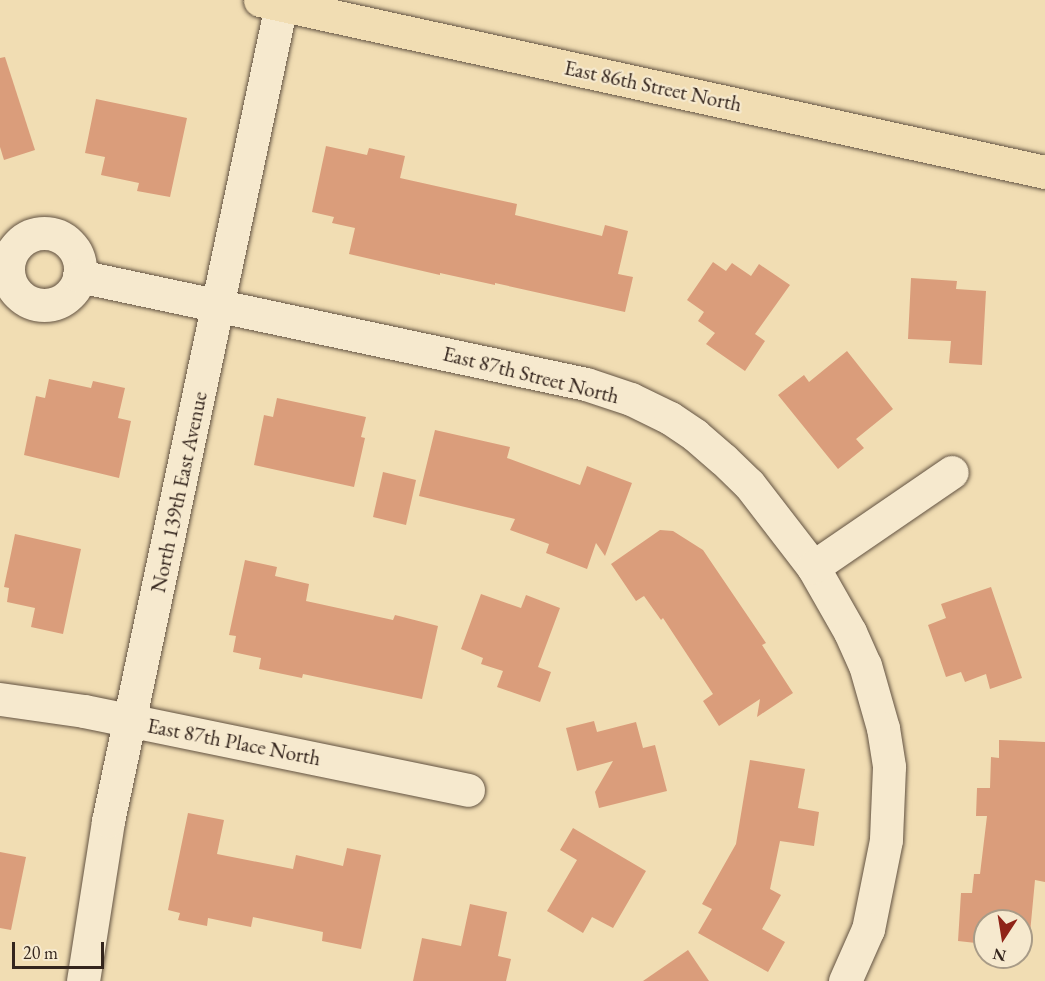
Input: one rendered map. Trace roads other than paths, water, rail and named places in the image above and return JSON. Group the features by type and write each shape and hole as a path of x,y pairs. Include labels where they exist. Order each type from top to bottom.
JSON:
{"main road":[{"name":"East 86th Street North","path":"271,2 1045,172"}],"street":[{"name":"North 139th East Avenue","path":"83,981 108,821 219,306 271,2"},
{"name":"East 87th Street North","path":"80,276 586,384 631,399 670,418 695,435 723,459 756,493 813,567 850,632 865,665 883,728 889,767 890,802 881,875 868,929 845,981"},
{"path":"813,567 952,472"},
{"name":"East 87th Place North","path":"0,699 129,721 468,790"}]}
